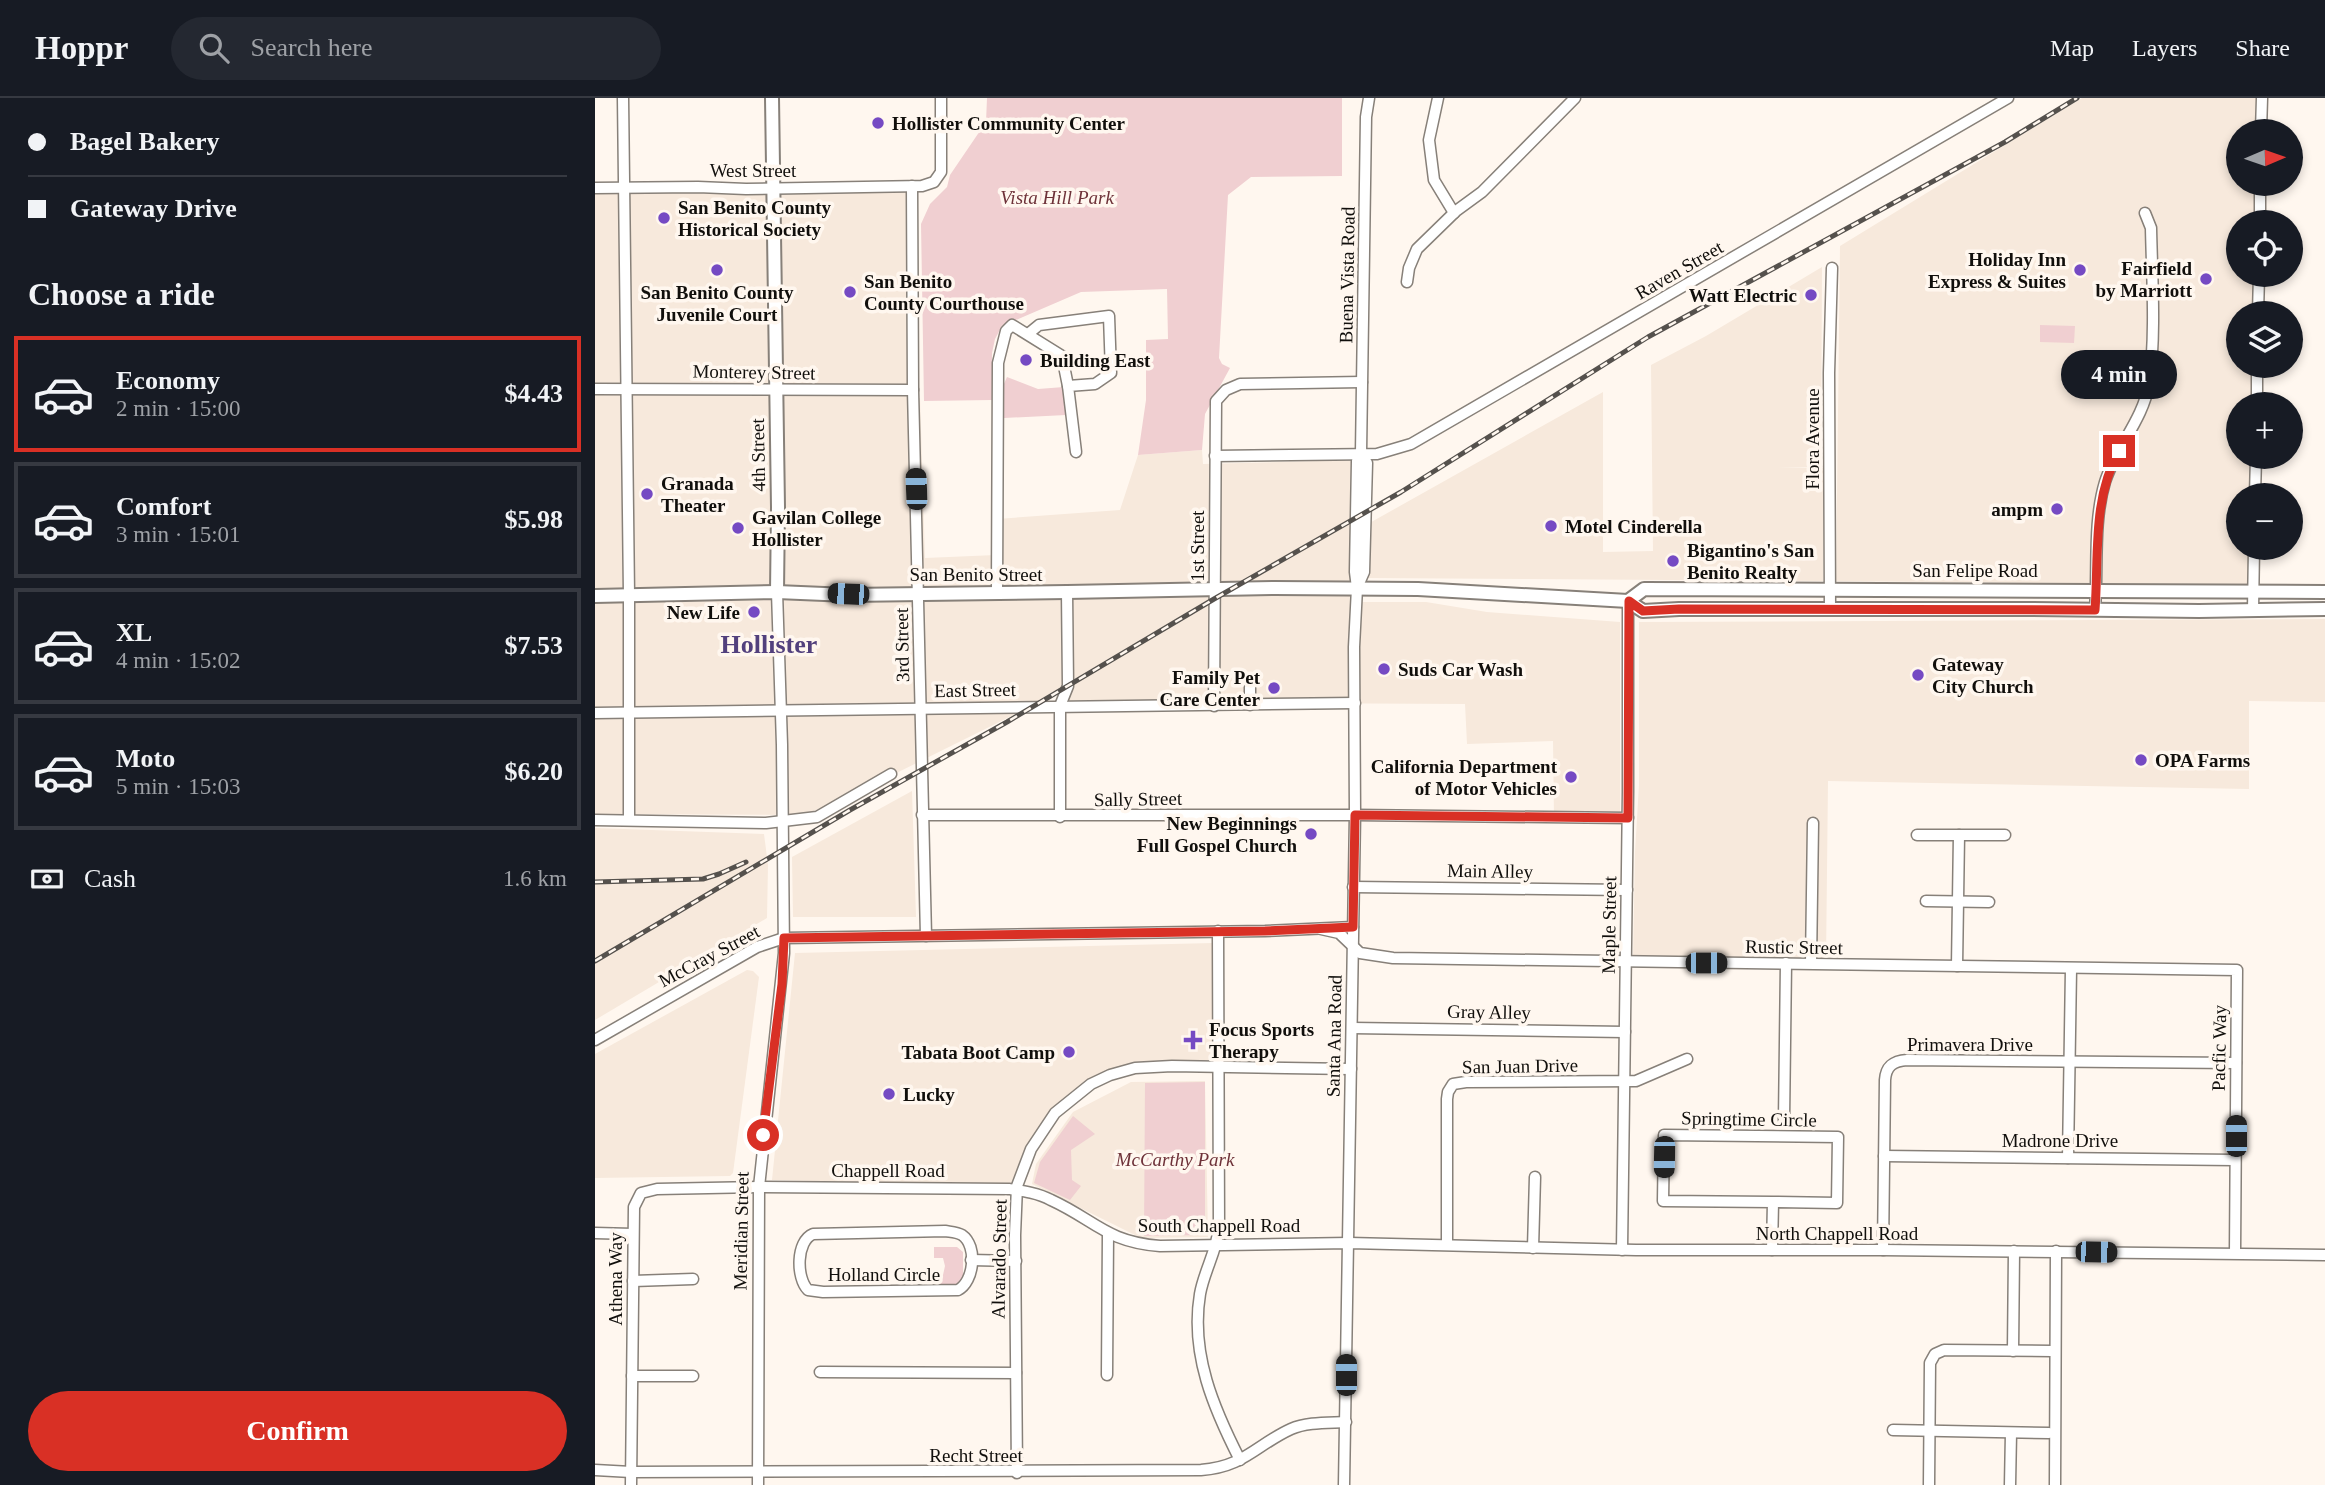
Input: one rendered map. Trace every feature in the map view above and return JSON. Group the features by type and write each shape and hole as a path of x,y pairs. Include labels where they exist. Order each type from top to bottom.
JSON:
{"main road":[{"name":"4th Street","path":"772,98 776,592"},
{"name":"San Felipe Road","path":"1357,588 1629,601 1643,611 2325,610"},
{"name":"San Benito Street","path":"595,596 1357,588"},
{"name":"San Felipe Road","path":"1629,601 1644,589 2325,592"}],"street":[{"path":"623,98 629,819"},
{"path":"912,186 931,183 940,175 941,98"},
{"name":"Buena Vista Road","path":"1357,588 1357,461 1361,453 1366,117 1369,98"},
{"path":"1439,98 1429,140 1434,180 1454,213"},
{"path":"1407,282 1409,268 1417,249 1454,213 1482,192 1575,98"},
{"name":"Raven Street","path":"1215,456 1377,454 1411,444 2008,98"},
{"path":"2261,119 2262,98"},
{"name":"West Street","path":"595,188 772,189 912,186"},
{"name":"3rd Street","path":"912,186 913,390 926,936"},
{"path":"2095,610 2099,515 2105,483 2112,464 2141,412 2149,386 2151,228 2144,213"},
{"name":"Flora Avenue","path":"1830,610 1832,268"},
{"path":"1028,334 1039,326 1109,316 1111,373 1095,384 1068,386"},
{"path":"997,592 997,362 1006,331 1012,325 1062,356 1076,452"},
{"name":"1st Street","path":"1214,706 1216,401 1226,390 1240,384 1362,383"},
{"name":"Monterey Street","path":"595,389 913,390"},
{"path":"2253,610 2254,560"},
{"name":"Santa Ana Road","path":"1344,1485 1357,588"},
{"name":"4th Street","path":"776,592 781,709 784,938"},
{"path":"1060,817 1060,706 1068,685 1067,592"},
{"name":"Maple Street","path":"1622,1250 1629,601"},
{"path":"1249,687 1250,705"},
{"name":"East Street","path":"595,713 1355,703"},
{"path":"595,820 782,822 817,817 891,774"},
{"name":"Sally Street","path":"922,815 1628,818"},
{"path":"1811,963 1813,823"},
{"path":"1917,835 2004,835"},
{"path":"1957,966 1959,835"},
{"name":"Main Alley","path":"1353,887 1627,890"},
{"path":"1926,901 1989,902"},
{"name":"McCray Street","path":"595,1040 757,947 784,938 1353,927"},
{"name":"Rustic Street","path":"1321,929 1339,933 1353,948 1369,956 1392,958 2237,970"},
{"path":"1218,931 1219,1227 1217,1245 1200,1291 1199,1348 1210,1395 1240,1460"},
{"name":"Meridian Street","path":"758,1485 759,1187 765,1115 782,984 784,938"},
{"path":"1784,1120 1786,963"},
{"path":"2068,1158 2071,969"},
{"name":"Pacfic Way","path":"2235,1253 2237,970"},
{"name":"Gray Alley","path":"1352,1028 1625,1032"},
{"path":"1624,1082 1646,1078 1672,1063 1686,1059"},
{"name":"Primavera Drive","path":"1883,1250 1885,1080 1887,1069 1896,1062 2236,1063"},
{"name":"Alvarado Street","path":"1017,1473 1017,1190 1036,1139 1055,1113 1080,1091 1110,1075 1135,1068 1350,1069"},
{"name":"San Juan Drive","path":"1447,1244 1447,1099 1450,1087 1466,1082 1624,1082"},
{"name":"Springtime Circle","path":"1664,1135 1838,1138 1837,1203 1773,1202 1663,1201 1664,1135"},
{"name":"Madrone Drive","path":"1884,1156 2235,1160"},
{"path":"1533,1248 1535,1177"},
{"name":"Chappell Road","path":"759,1187 1017,1190"},
{"name":"Athena Way","path":"631,1485 633,1208 641,1193 657,1189 759,1187"},
{"name":"South Chappell Road","path":"1017,1190 1048,1198 1108,1234 1141,1245 1349,1243"},
{"path":"1772,1250 1773,1202"},
{"name":"Holland Circle","path":"955,1232 968,1241 971,1260 967,1282 963,1287 950,1291 811,1291 803,1286 800,1273 804,1240 820,1233 955,1232"},
{"path":"595,1233 633,1234"},
{"path":"1107,1375 1108,1234"},
{"name":"North Chappell Road","path":"1349,1243 1622,1250 2325,1255"},
{"path":"2013,1351 2014,1251"},
{"path":"2055,1485 2056,1251"},
{"path":"971,1260 1016,1261"},
{"path":"633,1281 693,1279"},
{"path":"1929,1485 1930,1363 1935,1354 1944,1350 2052,1351"},
{"path":"820,1372 1016,1373"},
{"path":"632,1376 693,1376"},
{"name":"Recht Street","path":"595,1470 1017,1473 1201,1470 1226,1467 1295,1427 1346,1422"},
{"path":"1893,1430 2049,1433"},
{"path":"2010,1485 2011,1433"}],"shaded area":[{"path":"2082,98 2261,98 2261,119 2226,119 2226,196 2261,196 2260,210 2226,210 2226,287 2259,287 2258,301 2226,301 2226,378 2256,378 2256,392 2226,392 2226,469 2254,469 2253,483 2226,483 2226,560 2252,560 2251,585 1836,581 1840,246"},
{"path":"912,186 916,398 920,398 925,558 996,555 997,519 1120,510 1138,455 1202,450 1203,464 1355,460 1351,602 1426,602 1487,612 1620,622 1620,820 1554,818 1553,741 1467,744 1465,704 1069,702 1068,688 846,798 803,815 595,814 595,189"},
{"path":"1822,267 1821,467 1776,468 1823,468 1823,581 1365,578 1366,525 1603,392 1603,552 1653,551 1651,365 1706,336"},
{"path":"2325,619 2325,702 2249,701 2249,789 1828,781 1826,961 1633,961 1639,785 1639,622"},
{"path":"912,791 916,917 793,917 792,857"},
{"path":"595,828 764,834 768,865 767,918 595,1020"},
{"path":"1213,943 1215,1053 1209,1060 1110,1075 1052,1112 1017,1186 772,1180 795,953"},
{"path":"747,970 753,971 759,977 733,1173 730,1176 595,1178 595,1054"},
{"path":"1205,1081 1208,1237 1141,1238 1032,1184 1036,1164 1073,1112 1131,1082"}],"green space":[{"name":"Vista Hill Park","path":"987,98 1342,98 1342,176 1251,177 1228,195 1219,358 1222,364 1230,368 1205,414 1202,450 1138,455 1146,400 1146,340 1168,339 1167,289 1081,292 1002,326 992,353 992,400 924,401 921,224 930,204 947,187 950,175 986,122"},
{"path":"2040,325 2075,326 2074,343 2040,342"},
{"path":"1007,377 1038,389 1064,387 1066,415 1004,418 1003,386"},
{"name":"McCarthy Park","path":"1205,1082 1205,1235 1144,1236 1145,1083"},
{"path":"1073,1116 1095,1134 1071,1150 1072,1180 1081,1186 1070,1200 1034,1183 1040,1162"},
{"path":"934,1247 957,1247 963,1252 963,1277 956,1285 934,1286 934,1277 943,1275 945,1266 943,1258 934,1258"}],"railway":[{"path":"595,961 850,810 1007,722 1401,492 1648,337 2005,142 2077,98"},
{"path":"595,882 703,879 746,862"}],"place":[{"name":"Hollister Community Center","path":"878,123"},
{"name":"San Benito County Historical Society","path":"664,218"},
{"name":"San Benito County Juvenile Court","path":"717,270"},
{"name":"Holiday Inn Express & Suites","path":"2080,270"},
{"name":"Fairfield by Marriott","path":"2206,279"},
{"name":"San Benito County Courthouse","path":"850,292"},
{"name":"Watt Electric","path":"1811,295"},
{"name":"Building East","path":"1026,360"},
{"name":"Granada Theater","path":"647,494"},
{"name":"ampm","path":"2057,509"},
{"name":"Motel Cinderella","path":"1551,526"},
{"name":"Gavilan College Hollister","path":"738,528"},
{"name":"Bigantino's San Benito Realty","path":"1673,561"},
{"name":"New Life","path":"754,612"},
{"name":"Suds Car Wash","path":"1384,669"},
{"name":"Gateway City Church","path":"1918,675"},
{"name":"Family Pet Care Center","path":"1274,688"},
{"name":"OPA Farms","path":"2141,760"},
{"name":"California Department of Motor Vehicles","path":"1571,777"},
{"name":"New Beginnings Full Gospel Church","path":"1311,834"},
{"name":"Focus Sports Therapy","path":"1193,1040"},
{"name":"Tabata Boot Camp","path":"1069,1052"},
{"name":"Lucky","path":"889,1094"}],"district":[{"name":"Hollister","path":"769,644"}],"route":[{"path":"763,1135 782,984 784,938 1265,931 1353,927 1355,815 1628,818 1629,601 1643,611 2033,608 2095,610 2099,515 2105,483 2119,451"}]}
